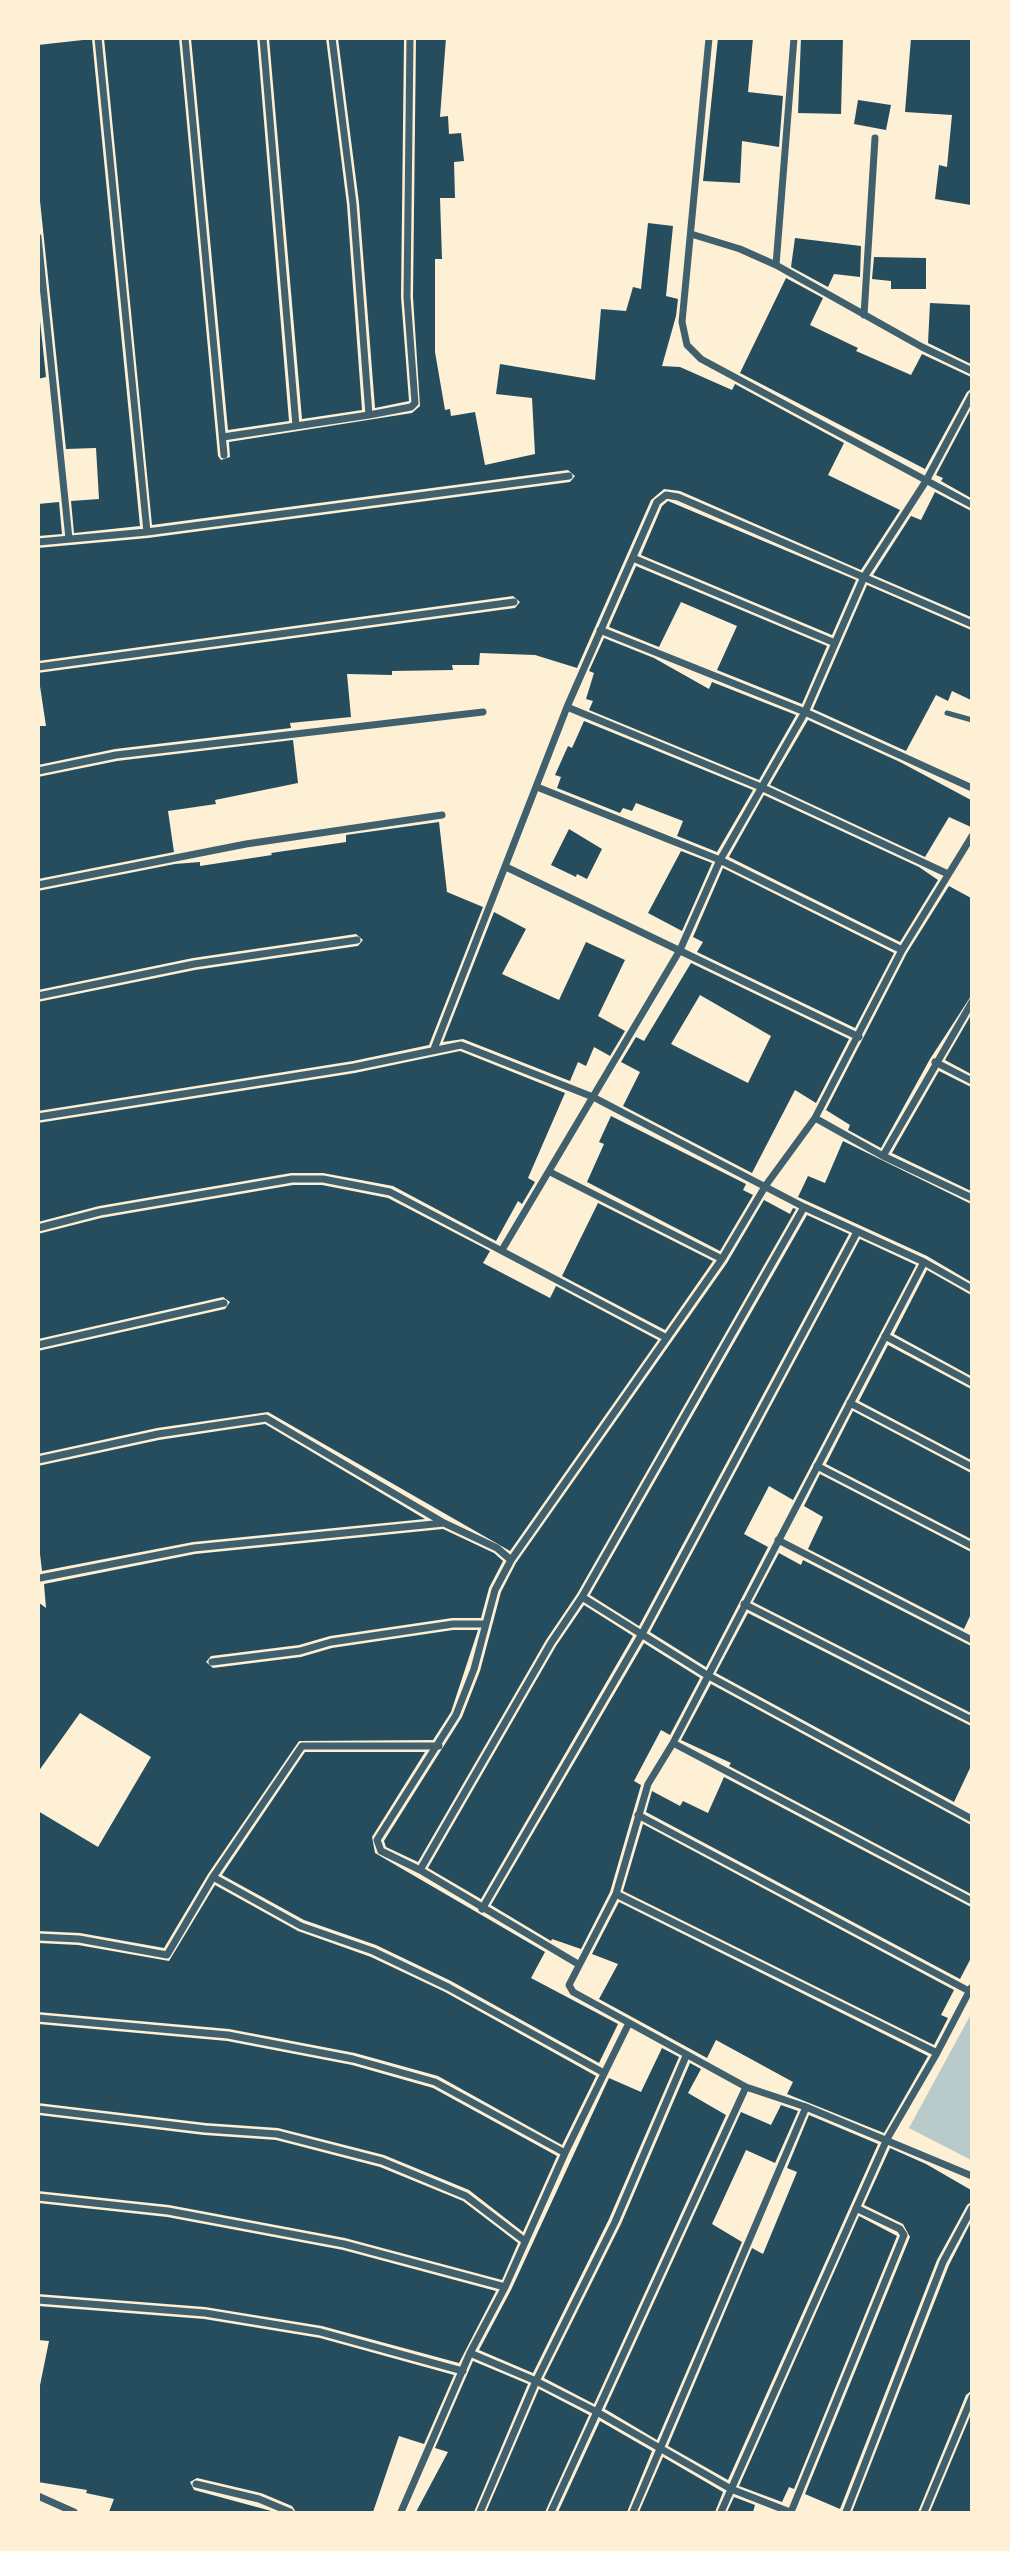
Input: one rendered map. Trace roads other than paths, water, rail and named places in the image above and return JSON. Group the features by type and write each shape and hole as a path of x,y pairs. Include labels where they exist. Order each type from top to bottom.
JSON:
{"street":[{"path":"98,38 147,532"},
{"path":"185,38 224,455"},
{"path":"262,38 296,426"},
{"path":"332,38 353,204 369,415"},
{"path":"223,437 369,415 411,407 415,403 407,298 410,38"},
{"path":"709,38 682,322 687,345 701,359 971,505"},
{"path":"776,265 794,38"},
{"path":"863,316 875,138"},
{"path":"691,234 740,248 776,265 863,316 971,371"},
{"path":"38,237 69,539"},
{"path":"502,1250 680,950 720,860 805,712 864,577 926,481 971,395"},
{"path":"38,542 147,532 569,476"},
{"path":"434,1049 473,941 506,867 567,707 657,502 666,495 678,497 971,624"},
{"path":"633,558 835,643"},
{"path":"38,667 514,602"},
{"path":"600,630 805,712 971,788"},
{"path":"567,707 761,787 948,874"},
{"path":"38,771 116,755 483,712"},
{"path":"537,787 720,860 902,950"},
{"path":"38,885 246,844 442,815"},
{"path":"578,1964 420,1870 381,1851 377,1840 439,1746 465,1692 495,1590 511,1560 665,1336 722,1259 766,1185 815,1118 902,950 971,835"},
{"path":"506,867 859,1037"},
{"path":"38,996 194,964 357,940"},
{"path":"883,1156 971,1002"},
{"path":"38,1117 354,1067 461,1045 478,1049 593,1097 804,1206 924,1262 971,1289"},
{"path":"935,1062 971,1081"},
{"path":"815,1118 883,1156 971,1198"},
{"path":"550,1172 722,1259"},
{"path":"38,1227 100,1212 292,1179 323,1179 390,1192 665,1336"},
{"path":"420,1870 537,1666 582,1597 804,1206"},
{"path":"482,1909 643,1632 858,1232"},
{"path":"924,1262 673,1744 648,1784 616,1894 569,1978 569,1985 573,1992 746,2087 887,2139 971,2176"},
{"path":"38,1345 224,1303"},
{"path":"885,1336 971,1383"},
{"path":"850,1403 971,1467"},
{"path":"38,1460 158,1434 266,1418 444,1523 497,1548 511,1560"},
{"path":"817,1466 971,1546"},
{"path":"39,1578 194,1548 444,1523"},
{"path":"778,1540 971,1640"},
{"path":"582,1597 643,1632 707,1675 971,1819"},
{"path":"744,1604 971,1720"},
{"path":"212,1662 300,1651 331,1642 453,1624 486,1624"},
{"path":"673,1744 971,1901"},
{"path":"38,1937 79,1939 167,1955 213,1877 302,1746 439,1746"},
{"path":"638,1815 970,1989 937,2053 887,2139 721,2512"},
{"path":"213,1877 301,1926 373,1951 448,1987 604,2073"},
{"path":"616,1894 937,2053"},
{"path":"38,2018 228,2035 353,2059 435,2082 565,2153"},
{"path":"401,2512 470,2353 505,2287 565,2153 629,2023"},
{"path":"480,2512 536,2381 615,2222 686,2056"},
{"path":"551,2512 746,2087"},
{"path":"633,2512 806,2107"},
{"path":"38,2109 277,2134 382,2161 407,2174 467,2196 525,2241"},
{"path":"38,2197 168,2211 344,2244 505,2287"},
{"path":"470,2353 536,2381 597,2412 731,2489 790,2512 904,2235 900,2229 856,2208"},
{"path":"846,2512 943,2262 971,2208"},
{"path":"38,2300 205,2313 321,2332 463,2371"},
{"path":"924,2512 971,2397"},
{"path":"196,2484 259,2499 290,2512"},
{"path":"39,2498 74,2512"}],"lane":[{"path":"947,713 971,720"}]}
